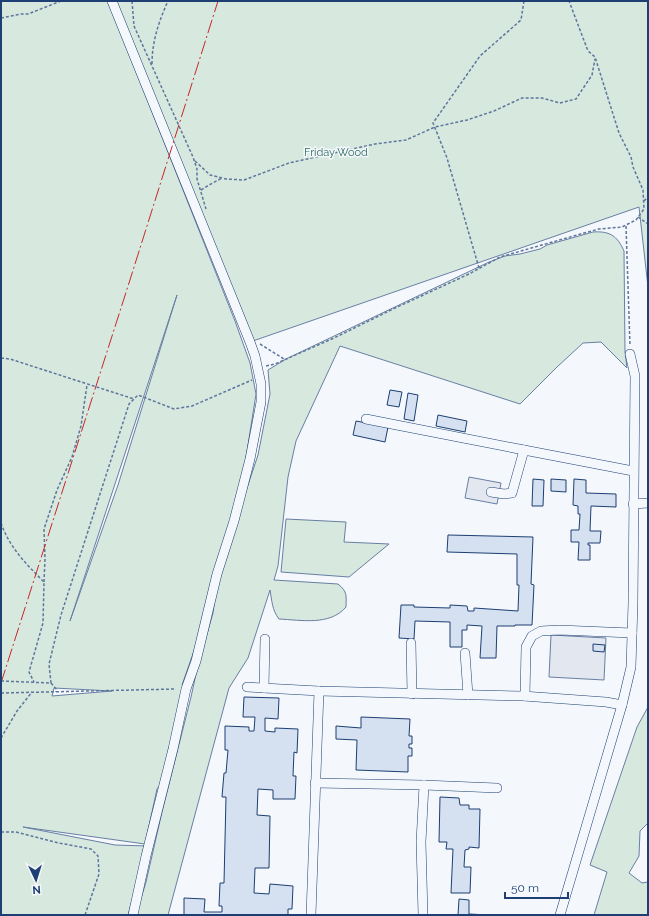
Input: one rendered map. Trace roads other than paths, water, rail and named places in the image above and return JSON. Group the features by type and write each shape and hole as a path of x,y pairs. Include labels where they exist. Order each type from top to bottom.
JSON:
{"lane":[{"path":"112,1 250,342 261,384 261,402 250,459 234,521 217,574 196,661 186,689 133,915"},
{"path":"560,915 622,705 631,667 635,376 630,354"},
{"path":"366,418 633,471"},
{"path":"490,492 504,494 512,493 524,450"},
{"path":"633,504 648,503"},
{"path":"525,696 526,647 532,636 541,631 559,630 632,633"},
{"path":"264,688 265,639"},
{"path":"411,643 412,694"},
{"path":"465,653 468,695"},
{"path":"247,687 319,691 525,696 606,702 622,705"},
{"path":"311,915 319,691"},
{"path":"315,783 497,788"},
{"path":"422,915 421,842 424,786"}],"park label":[{"name":"Friday Wood","path":"336,152"}]}
